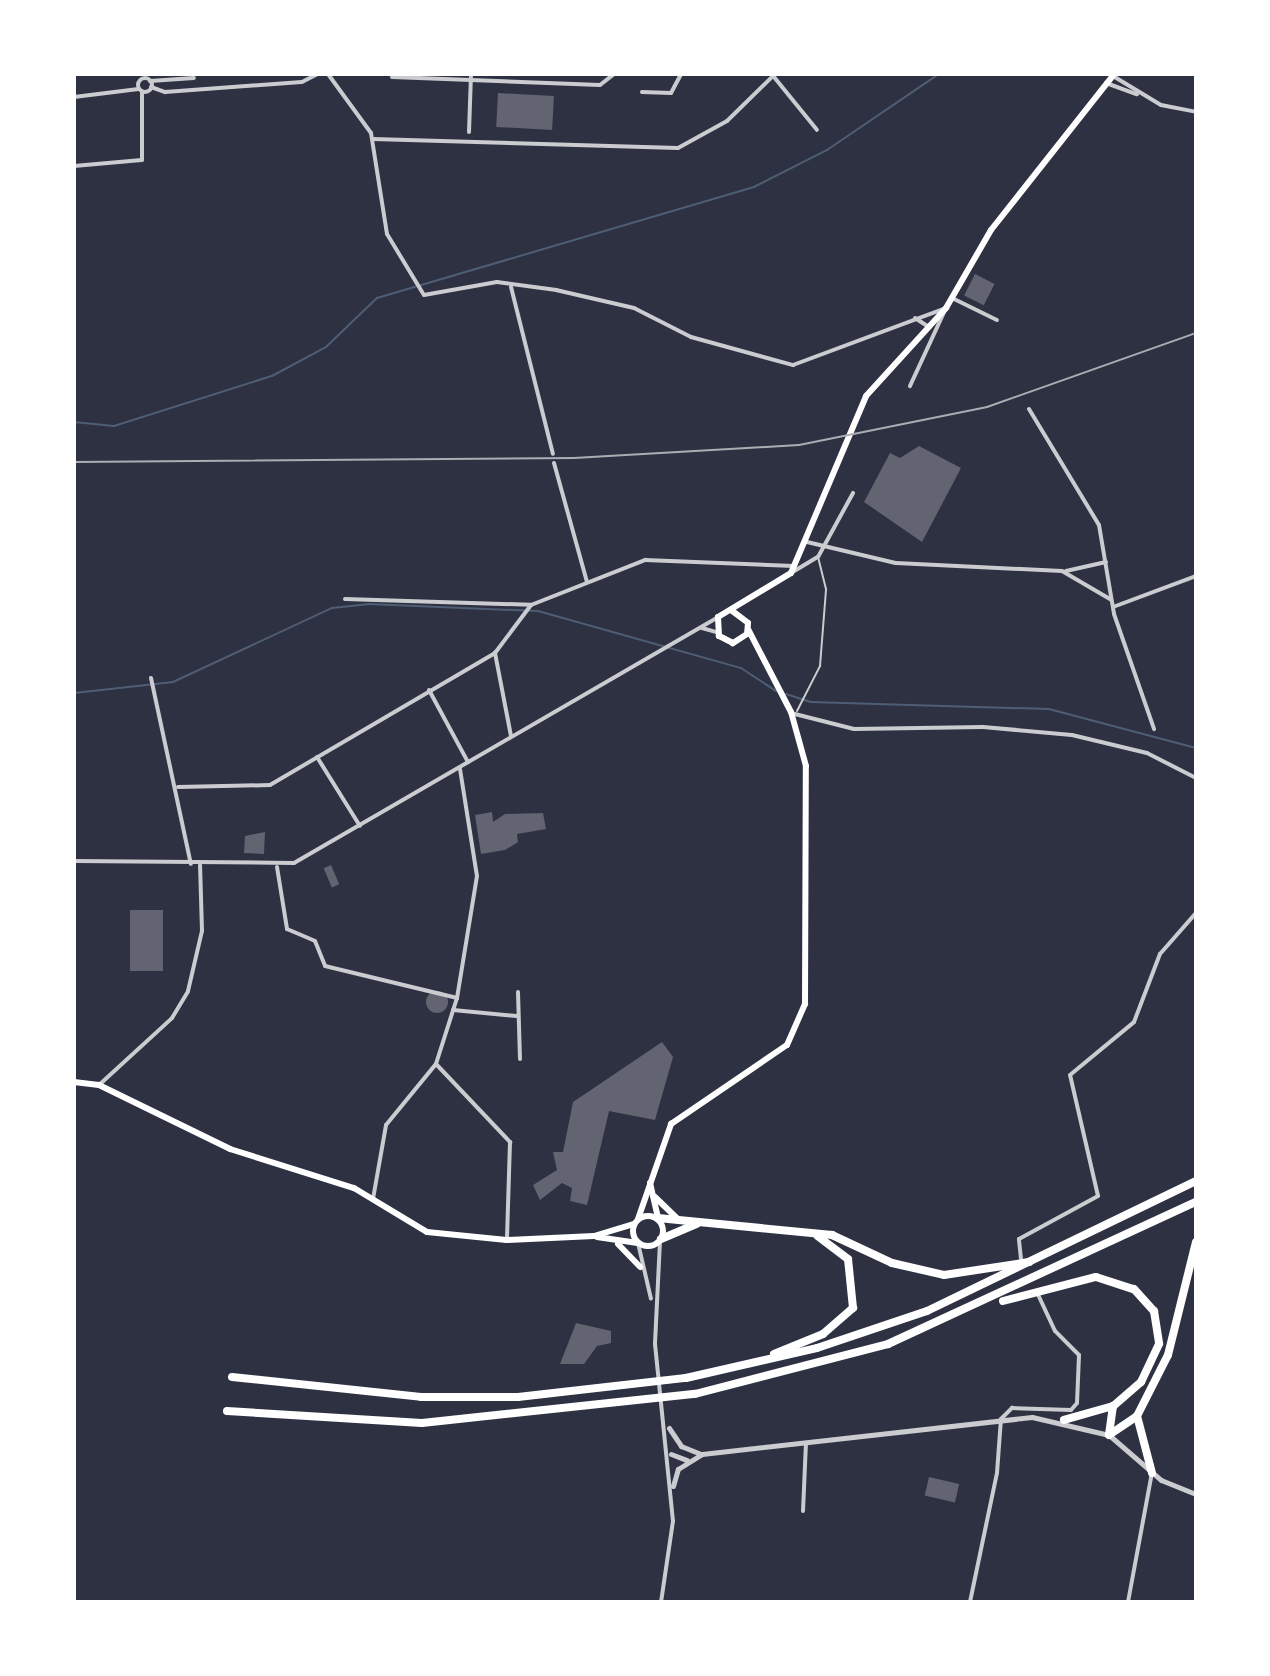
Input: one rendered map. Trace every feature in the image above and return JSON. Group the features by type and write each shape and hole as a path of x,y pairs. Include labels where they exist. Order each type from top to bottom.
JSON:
{"highway":[{"path":"232,1377 421,1397 622,1389 686,1378 748,1364 927,1311 1045,1259 1196,1181"},
{"path":"227,1411 422,1423 623,1406 695,1394 888,1344 973,1310 1196,1202"},
{"path":"658,1218 810,1232 944,1275 1045,1259"},
{"path":"660,1240 699,1223"},
{"path":"748,1364 823,1334 853,1308 848,1259 810,1232"},
{"path":"1109,1435 1137,1416 1168,1355 1196,1242"},
{"path":"973,1310 1082,1279 1134,1289 1154,1311 1159,1344 1141,1382 1113,1406 1064,1420"},
{"path":"1109,1435 1113,1406"},
{"path":"1137,1416 1152,1473"}],"main road":[{"path":"757,651 716,632 718,617 793,570 866,396 946,308 991,230 1113,75"},
{"path":"638,1243 636,1222 671,1124 787,1045 805,1004 806,766 793,712 757,651 748,629 746,618 752,598"},
{"path":"731,610 746,618"},
{"path":"738,642 748,629"},
{"path":"74,1082 99,1085 193,1134 373,1199 427,1232 507,1240 594,1236 658,1218"},
{"path":"594,1236 618,1244 660,1240 649,1179"},
{"path":"652,1194 678,1219"},
{"path":"618,1244 640,1267"}],"street":[{"path":"148,80 165,92 302,82 318,74"},
{"path":"328,74 373,139 387,234 421,292 448,296 497,282 634,308 691,337 793,365 946,308"},
{"path":"392,77 471,77 600,85 614,74"},
{"path":"642,92 671,93 681,74"},
{"path":"373,139 678,148 727,121 774,75 817,130"},
{"path":"1113,75 1137,94"},
{"path":"469,132 471,77"},
{"path":"74,166 142,160 140,90 148,80 194,78"},
{"path":"74,97 140,90 148,80"},
{"path":"1106,83 1196,112"},
{"path":"511,287 553,454"},
{"path":"952,298 997,320"},
{"path":"910,386 946,308"},
{"path":"915,318 929,327"},
{"path":"1029,409 1093,510 1106,562 1112,604 1154,729"},
{"path":"554,463 587,582"},
{"path":"345,599 529,606 587,582 672,557 793,570 818,557 853,493"},
{"path":"807,542 823,549 896,563 1062,571 1106,562"},
{"path":"1062,571 1112,604"},
{"path":"1112,604 1196,576"},
{"path":"178,787 270,785 495,653 529,606"},
{"path":"74,861 277,867 360,826 718,617"},
{"path":"700,627 716,632"},
{"path":"495,653 511,736"},
{"path":"151,678 178,787 191,864"},
{"path":"429,690 468,762"},
{"path":"793,712 854,729 970,727 1072,735 1147,753 1196,778"},
{"path":"317,757 360,826"},
{"path":"373,1199 386,1125 436,1064 457,998 477,876 460,769"},
{"path":"99,1085 172,1018 188,991 202,931 200,865"},
{"path":"277,867 287,929 315,941 325,966 457,998"},
{"path":"1021,1259 1019,1239 1098,1196 1070,1075 1134,1022 1160,954 1196,913"},
{"path":"518,992 520,1059"},
{"path":"453,1010 517,1016"},
{"path":"436,1064 510,1142 507,1240"},
{"path":"653,1305 660,1240"},
{"path":"638,1243 640,1267 653,1305 671,1454 673,1486 661,1602"},
{"path":"970,1602 997,1473 1001,1419 1012,1408 1071,1410 1077,1403 1079,1355 1055,1331 1038,1295"},
{"path":"673,1486 687,1460 702,1454 1001,1419 1064,1420 1109,1435 1152,1473 1196,1494"},
{"path":"669,1428 681,1446 702,1454"},
{"path":"803,1511 806,1443"},
{"path":"671,1454 681,1446"},
{"path":"671,1454 687,1460"},
{"path":"1128,1602 1152,1473"}],"lane":[{"path":"793,712 803,706 808,697 824,641 826,589 818,557"}],"building":[{"path":"498,93 554,96 552,130 496,127"},
{"path":"975,274 995,284 984,305 964,295"},
{"path":"919,446 961,468 922,542 864,502 890,453 900,458"},
{"path":"492,812 493,822 505,814 543,813 546,829 517,834 518,842 505,850 481,854 475,815"},
{"path":"265,832 264,854 244,853 245,836"},
{"path":"331,865 339,884 332,887 324,868"},
{"path":"130,910 163,910 163,971 130,971"},
{"path":"437,991 445,994 448,1002 445,1010 437,1013 429,1010 426,1002 429,994"},
{"path":"662,1042 673,1057 655,1120 609,1111 587,1205 570,1201 572,1188 562,1183 540,1200 533,1185 557,1170 553,1152 563,1152 573,1102"},
{"path":"576,1323 611,1331 611,1343 597,1346 584,1364 560,1364"},
{"path":"929,1477 959,1484 955,1502 925,1496"}],"waterway":[{"path":"74,422 114,426 272,376 326,347 377,298 754,187 827,150 939,74"},
{"path":"74,693 173,682 332,608 368,604 538,611 741,668 776,691"},
{"path":"786,694 810,702 1049,709 1196,748"}],"railway":[{"path":"74,462 574,458 799,445 987,407 1196,333"}]}
